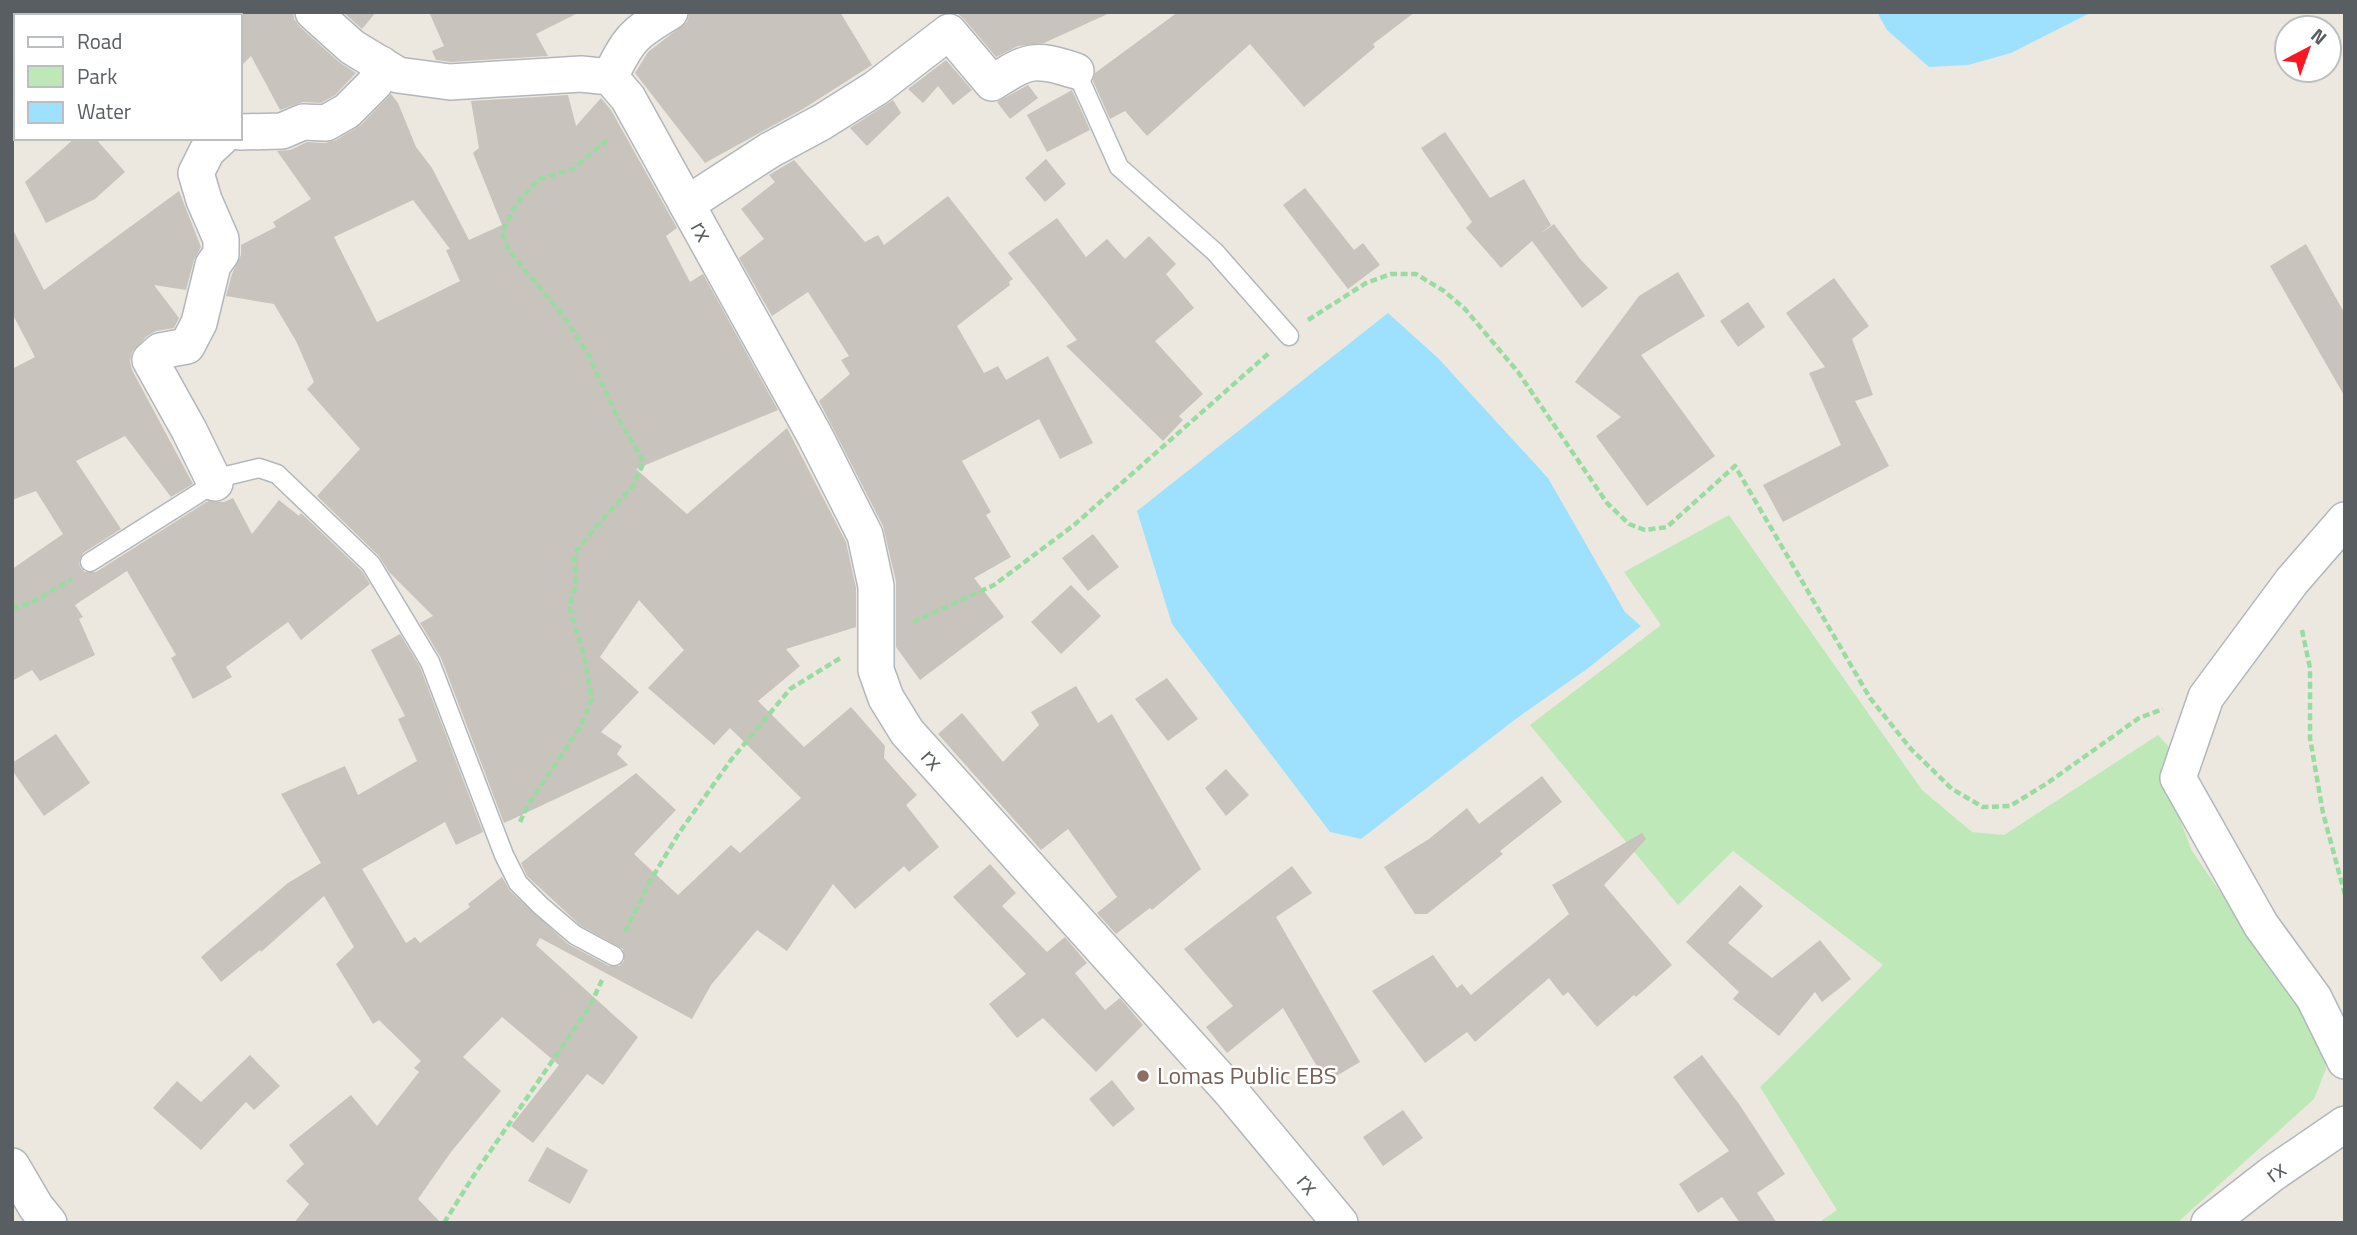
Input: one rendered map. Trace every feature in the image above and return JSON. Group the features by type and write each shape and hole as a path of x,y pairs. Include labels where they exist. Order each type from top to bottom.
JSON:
{"street":[{"path":"313,12 352,47 398,75 450,82 580,74 610,77 624,48 639,30 670,12"},
{"name":"rx","path":"687,204 769,149 822,122 876,89 949,32 992,83 1021,64 1050,62 1076,71"},
{"path":"242,132 282,131 303,122 326,123 347,111 375,83 381,64"},
{"name":"rx","path":"610,77 628,98 815,436 865,535 876,586 876,670 886,698 907,732 1232,1093 1340,1223"},
{"path":"215,483 150,360 160,351 187,346 202,313 213,265 221,254 221,239 196,173 207,151 219,140"},
{"path":"2345,520 2292,581 2206,697 2178,778 2261,925 2314,998 2345,1061"},
{"name":"rx","path":"2209,1223 2272,1174 2345,1124"},
{"path":"12,1166 36,1207 49,1223"}],"lane":[{"path":"1076,71 1119,167 1215,252 1289,336"},
{"path":"90,562 226,476 259,468 277,474 371,564 430,662 504,855 519,883 575,935 614,956"}],"path":[{"path":"504,855 528,805 580,727 592,699 583,652 569,607 576,584 574,555 633,486 643,462 618,418 588,354 562,314 509,251 502,232 517,203 539,179 573,169 613,134"},
{"path":"444,1223 590,1006 649,883 678,832 739,750 790,690 823,667 875,640 994,585 1074,525 1306,321 1366,282 1391,274 1416,274 1444,291 1465,309 1518,372 1607,503 1629,524 1645,530 1667,527 1735,466 1870,698 1911,749 1952,789 1983,807 2010,806 2046,784 2139,718 2188,698 2206,697"},
{"path":"12,608 31,603 77,576 90,562"},
{"path":"2292,581 2310,668 2310,738 2323,813 2345,895"}],"green space":[{"path":"1729,515 1922,790 1972,832 2004,835 2158,735 2169,747 2162,773 2192,851 2320,1037 2326,1069 2314,1099 2177,1223 1818,1223 1837,1210 1760,1087 1883,965 1733,851 1678,905 1530,725 1661,625 1624,572"}],"water":[{"path":"1877,12 2092,12 2011,53 1968,65 1929,67 1887,30"},
{"path":"1388,313 1438,358 1548,478 1625,612 1641,626 1361,839 1330,832 1172,624 1137,511"}],"building":[{"path":"293,12 300,27 339,62 356,73 335,95 321,103 303,102 280,110 251,56 242,65 240,14"},
{"path":"343,12 376,12 362,29"},
{"path":"429,12 580,12 536,34 548,56 451,62 436,60 432,51 444,46"},
{"path":"690,12 840,12 872,65 803,109 705,163 635,73 648,52 687,22"},
{"path":"948,12 1112,12 1044,43 1018,46 996,57 964,19 957,13"},
{"path":"1178,12 1415,12 1373,44 1375,47 1304,107 1250,44 1147,136 1125,111 1110,119 1093,81 1095,73"},
{"path":"946,60 972,90 953,105 938,86 923,103 908,89"},
{"path":"1028,85 1038,98 1010,119 997,102"},
{"path":"1072,90 1090,130 1047,152 1027,115"},
{"path":"391,94 398,103 416,147 432,168 469,240 502,225 473,153 479,148 471,101 568,95 576,126 601,98 611,110 677,228 666,236 690,282 703,274 778,410 636,469 687,514 787,428 846,542 856,588 856,627 786,649 800,666 758,701 804,747 851,707 885,746 884,758 917,795 906,805 939,847 909,872 904,866 855,909 833,884 787,951 757,930 711,985 692,1019 540,938 536,945 638,1037 603,1085 587,1074 533,1143 511,1126 559,1065 502,1017 463,1057 501,1091 451,1152 418,1199 441,1223 294,1223 309,1204 286,1181 304,1164 289,1145 351,1095 377,1126 419,1072 414,1068 421,1061 379,1020 373,1024 336,964 354,947 324,896 261,952 260,950 221,982 201,957 288,883 321,863 281,794 345,766 358,795 417,761 398,719 405,716 371,650 400,634 420,667 483,832 456,845 445,822 362,869 406,943 415,937 420,943 470,907 468,904 502,877 510,891 568,944 609,966 619,966 624,961 623,949 581,926 527,876 521,863 636,773 676,810 634,854 678,895 731,845 740,853 801,798 730,728 714,745 648,688 684,650 639,600 600,657 639,692 601,732 622,746 617,754 628,765 504,823 441,658 420,623 433,616 389,572 379,556 317,496 360,449 307,389 314,382 296,341 274,304 226,296 241,255 241,245 276,227 273,222 311,199 277,151 290,150 307,142 325,143 336,140 361,125","holes":["413,200 450,249 446,250 460,281 377,322 334,237"]},
{"path":"893,100 901,113 867,146 850,128"},
{"path":"1445,132 1490,198 1524,179 1551,225 1540,234 1554,224 1581,260 1608,288 1582,308 1532,241 1501,268 1466,228 1472,222 1421,148"},
{"path":"73,140 97,140 125,172 95,199 46,223 25,182"},
{"path":"1046,159 1066,184 1045,202 1025,178"},
{"path":"794,160 865,242 878,235 884,245 948,196 1013,279 1009,282 1010,285 957,326 984,373 998,366 1006,380 1048,356 1093,443 1060,459 1039,419 962,461 991,512 986,515 1011,557 974,578 1004,617 920,680 896,647 896,582 883,526 819,401 850,374 841,360 849,356 808,292 772,316 739,258 764,239 741,209 775,182 769,175"},
{"path":"1305,188 1354,250 1363,243 1380,265 1348,289 1283,205"},
{"path":"179,191 201,247 194,260 186,290 154,285 179,318 174,328 156,331 147,336 132,352 130,361 132,370 193,484 171,497 125,436 76,461 121,529 83,553 80,567 85,572 96,572 208,501 224,502 233,498 252,534 279,500 299,516 301,513 362,571 370,584 301,640 288,622 226,667 232,677 193,699 171,658 176,655 127,571 75,605 83,617 79,619 95,655 40,681 32,670 12,681 12,569 63,534 36,491 12,500 12,369 35,357 12,313 12,228 44,290"},
{"path":"1057,218 1086,257 1107,239 1125,259 1149,236 1176,264 1166,274 1194,308 1155,341 1203,394 1179,416 1183,420 1163,441 1066,346 1077,340 1008,253"},
{"path":"2306,244 2345,314 2345,397 2270,266"},
{"path":"1678,272 1705,316 1641,355 1715,456 1647,506 1596,436 1621,417 1575,382 1639,296"},
{"path":"1834,278 1869,326 1852,339 1873,395 1855,401 1889,466 1783,522 1763,485 1841,445 1809,373 1825,367 1786,313"},
{"path":"1748,302 1765,327 1738,347 1720,321"},
{"path":"1093,534 1119,567 1088,591 1062,558"},
{"path":"1071,585 1101,616 1061,654 1031,622"},
{"path":"1167,678 1198,719 1168,741 1135,699"},
{"path":"1076,686 1098,723 1112,714 1201,869 1152,910 1150,908 1116,934 1097,913 1117,897 1068,829 1041,850 938,734 962,713 1003,762 1039,725 1031,712"},
{"path":"56,734 90,783 44,816 12,770 12,763"},
{"path":"1226,769 1249,795 1226,816 1205,788"},
{"path":"1542,776 1562,802 1500,851 1503,854 1427,914 1415,914 1384,867 1429,839 1467,808 1479,824"},
{"path":"1642,833 1646,839 1604,885 1672,965 1597,1027 1568,992 1563,996 1549,978 1475,1042 1467,1032 1425,1063 1372,991 1433,955 1457,988 1462,984 1471,995 1569,914 1552,885"},
{"path":"990,864 1016,893 1002,906 1047,952 1065,937 1087,963 1075,973 1105,1010 1120,998 1143,1025 1096,1072 1043,1018 1017,1038 989,1004 1026,974 953,897"},
{"path":"1292,866 1312,893 1276,917 1360,1062 1326,1082 1283,1008 1227,1053 1206,1027 1233,1006 1184,949"},
{"path":"1740,885 1763,906 1728,943 1772,978 1820,940 1851,979 1822,1002 1815,992 1779,1036 1733,999 1739,992 1686,942"},
{"path":"250,1055 280,1086 254,1110 246,1102 201,1150 153,1108 177,1081 201,1102"},
{"path":"1702,1055 1739,1104 1785,1174 1757,1193 1777,1223 1740,1223 1722,1197 1698,1213 1679,1184 1729,1151 1673,1077"},
{"path":"1112,1080 1135,1109 1113,1127 1089,1099"},
{"path":"1403,1110 1423,1138 1383,1166 1363,1137"},
{"path":"547,1147 588,1170 570,1204 528,1181"}],"place":[{"name":"Lomas Public EBS","path":"1143,1076"}]}
